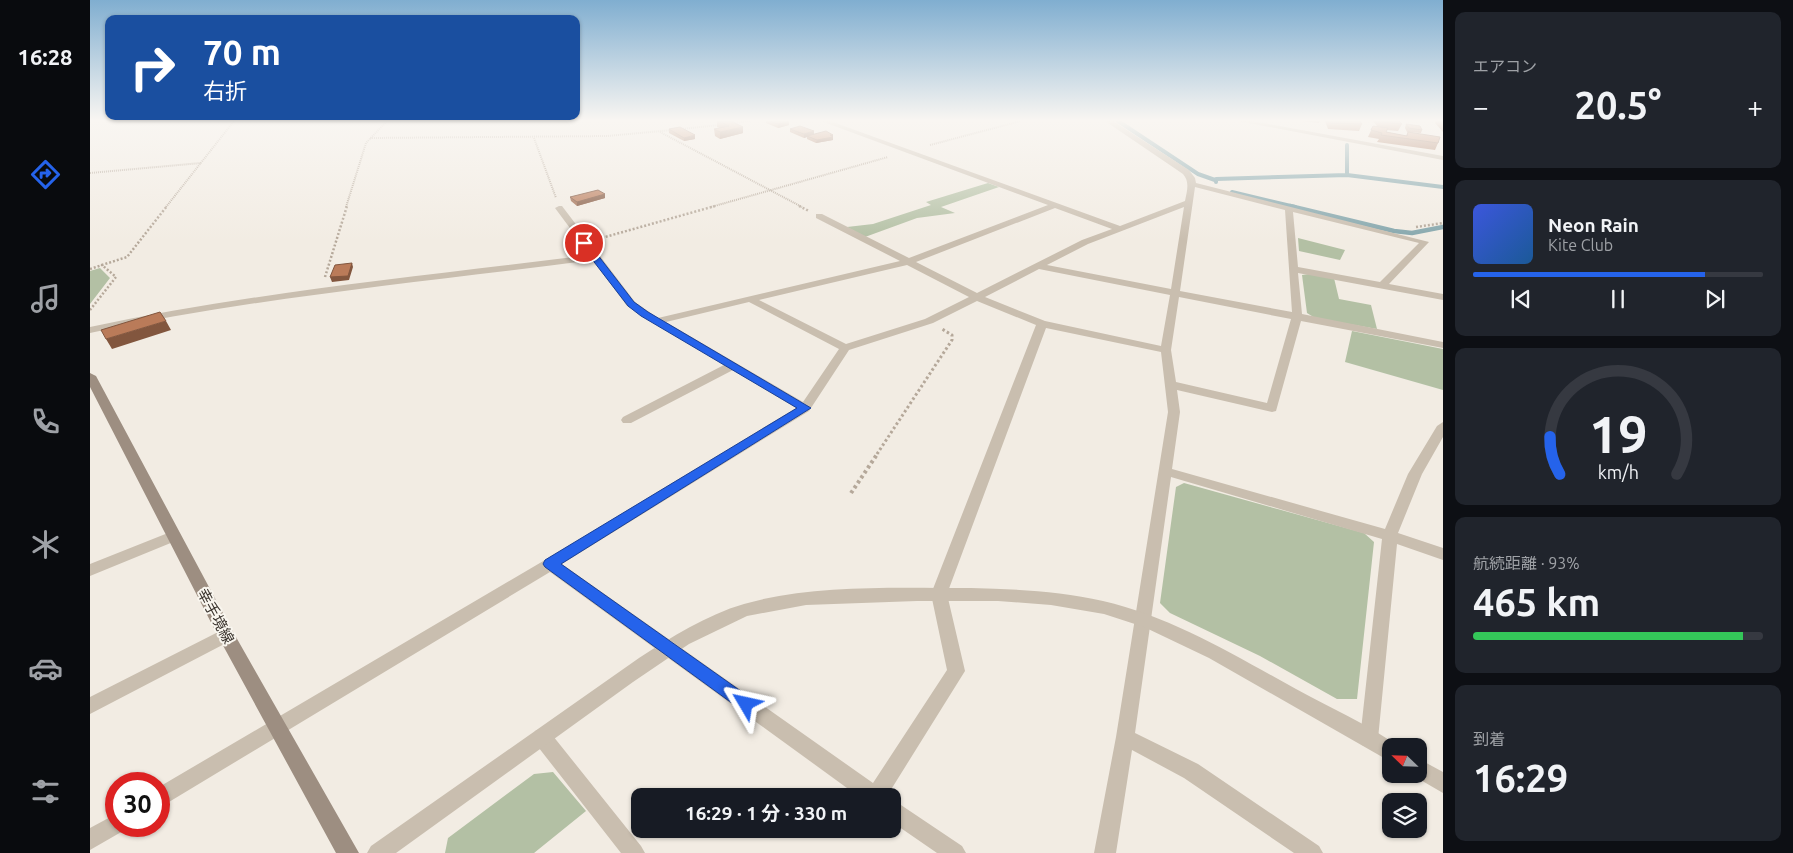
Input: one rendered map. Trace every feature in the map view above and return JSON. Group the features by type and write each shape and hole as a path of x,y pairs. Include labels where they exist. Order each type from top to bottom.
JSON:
{"main road":[{"name":"幸手境線","path":"90,376 226,635 348,853"}],"street":[{"path":"930,161 1121,229"},
{"path":"1105,853 1125,737 1141,620 1174,412 1166,350 1192,178 1169,161"},
{"path":"1192,184 1425,242 1382,284"},
{"path":"170,791 550,564 805,408 846,348 929,321 1085,242 1189,202"},
{"path":"657,321 908,262 1055,205"},
{"path":"560,208 584,243 631,304 805,408"},
{"path":"1172,385 1272,408 1297,317 1289,208"},
{"path":"819,216 978,296 1042,324 1166,350"},
{"path":"90,330 160,315 321,292 595,257"},
{"path":"1037,266 1443,345"},
{"path":"1293,269 1443,296"},
{"path":"750,299 846,348"},
{"path":"880,788 956,671 939,594 1042,324"},
{"path":"627,420 732,366"},
{"path":"1369,739 1390,536 1415,474 1443,426"},
{"path":"1165,471 1390,536 1443,554"},
{"path":"90,570 173,536"},
{"path":"550,564 864,788"},
{"path":"378,853 667,648 726,617 771,604 855,596 939,594 998,595 1060,601 1102,608 1141,620 1232,662 1382,747"},
{"path":"90,706 226,635"},
{"path":"542,737 634,853"},
{"path":"1125,737 1191,771 1312,853"},
{"path":"1428,774 1443,783"},
{"path":"901,815 955,853"},
{"path":"90,840 105,831"}],"path":[{"path":"321,292 361,161"},
{"path":"542,161 560,208"},
{"path":"714,161 819,216"},
{"path":"584,243 874,161"},
{"path":"90,173 202,163"},
{"path":"90,269 127,256 202,163"},
{"path":"90,310 116,277 102,265"},
{"path":"851,492 952,340 950,333 929,321"}],"green space":[{"path":"988,183 999,187 941,207 955,213 917,218 865,237 847,227 873,224 931,205 926,202"},
{"path":"1298,238 1345,250 1340,260 1299,251"},
{"path":"100,268 110,278 90,304 90,271"},
{"path":"1309,274 1334,278 1339,299 1371,305 1377,329 1315,318 1307,313 1302,275"},
{"path":"1352,331 1443,349 1443,390 1345,362"},
{"path":"1184,483 1364,533 1374,542 1357,699 1337,699 1260,656 1170,613 1160,603 1176,487"},
{"path":"553,772 586,811 534,853 445,853 448,838 534,774"}],"building":[{"path":"598,190 605,194 577,202 570,197"},
{"path":"352,263 348,276 330,277 335,265"},
{"path":"160,312 166,321 106,339 101,330"}],"waterway":[{"path":"1178,161 1198,174 1215,180"},
{"path":"1347,161 1347,175"},
{"path":"1216,182 1216,179 1347,175"},
{"path":"1347,175 1443,187"},
{"path":"1232,192 1295,207"},
{"path":"1290,206 1394,231 1412,233 1443,227"}],"route":[{"path":"584,243 631,304 805,408 550,564 746,704"}]}
